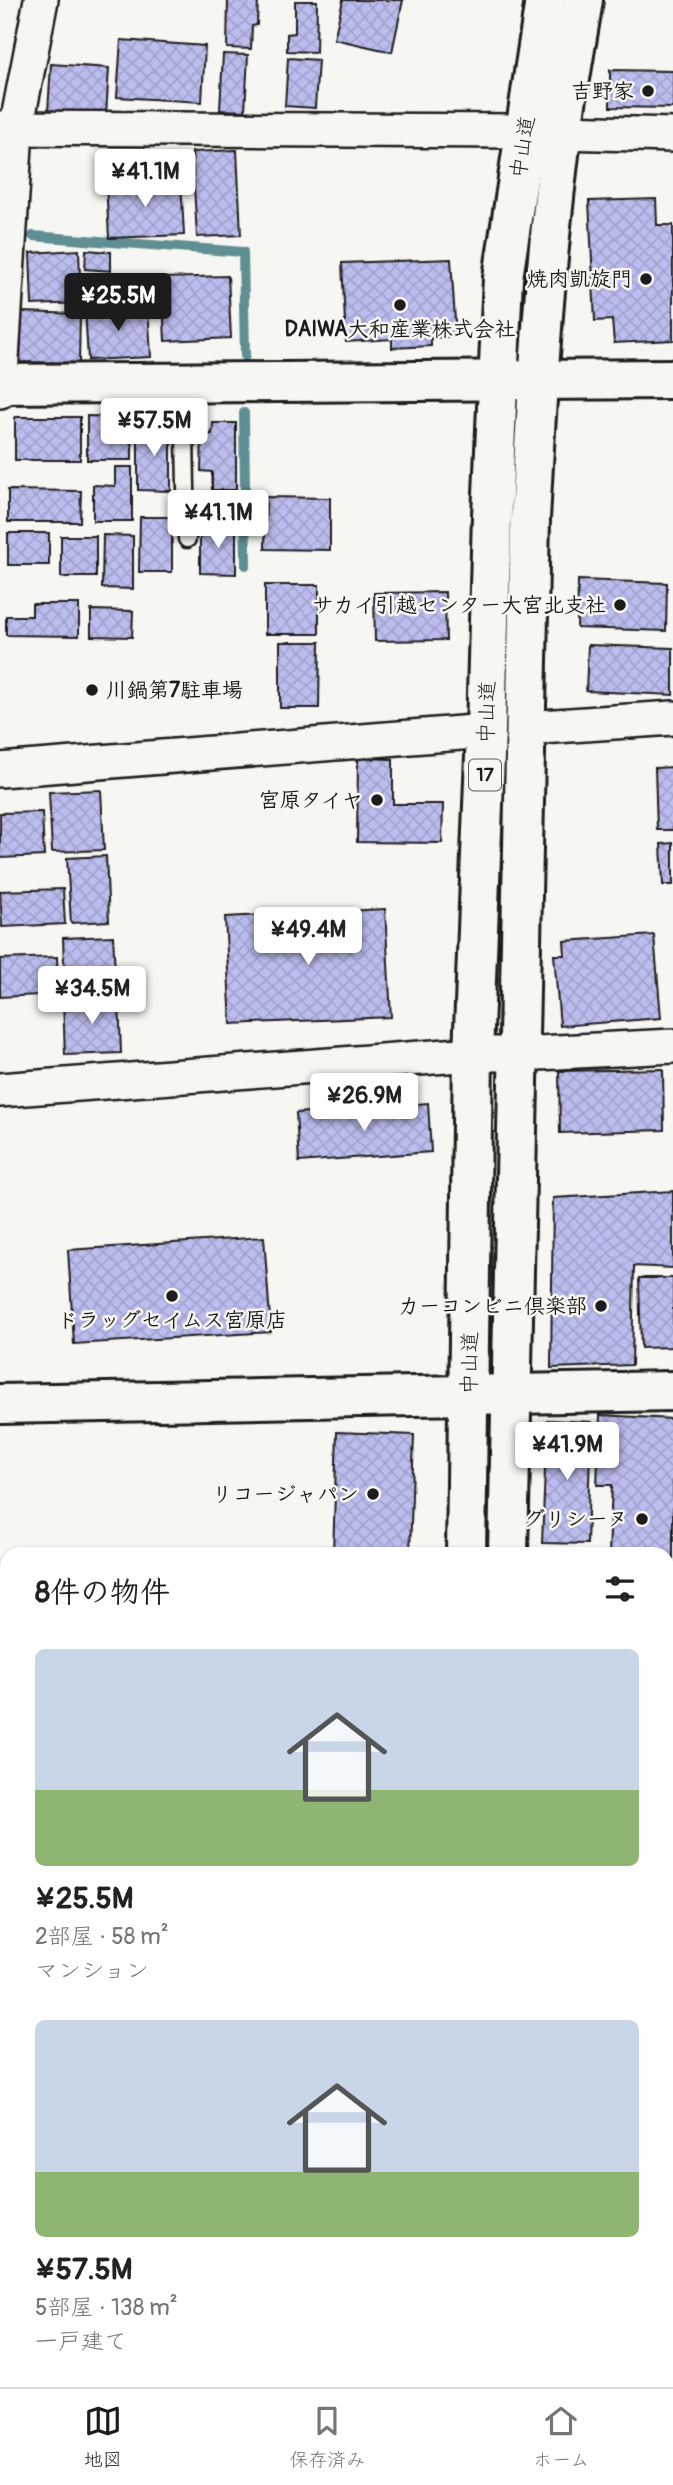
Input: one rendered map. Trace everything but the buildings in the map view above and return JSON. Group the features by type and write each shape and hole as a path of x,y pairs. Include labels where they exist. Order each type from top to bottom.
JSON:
{"main road":[{"name":"中山道","path":"508,1547 530,519 537,380 545,0"},
{"name":"中山道","path":"466,1547 473,1054 503,278 583,0"},
{"path":"0,384 673,379"},
{"path":"0,1404 673,1391"}],"street":[{"path":"0,391 8,129 41,0"},
{"path":"8,129 544,131 673,135"},
{"path":"526,728 673,718"},
{"path":"0,770 486,731"},
{"path":"0,1090 473,1054 673,1046"}],"lane":[{"path":"184,383 187,539"}],"waterway":[{"path":"33,236 243,252 245,356"},
{"path":"244,413 246,565"}],"place":[{"name":"吉野家","path":"648,91"},
{"name":"焼肉凱旋門","path":"646,279"},
{"name":"DAIWA大和産業株式会社","path":"400,305"},
{"name":"サカイ引越センター大宮北支社","path":"620,605"},
{"name":"川鍋第7駐車場","path":"92,690"},
{"name":"宮原タイヤ","path":"377,800"},
{"name":"ドラッグセイムス宮原店","path":"172,1296"},
{"name":"カーコンビニ倶楽部","path":"601,1306"},
{"name":"リコージャパン","path":"373,1494"},
{"name":"グリシーヌ","path":"642,1519"}]}
